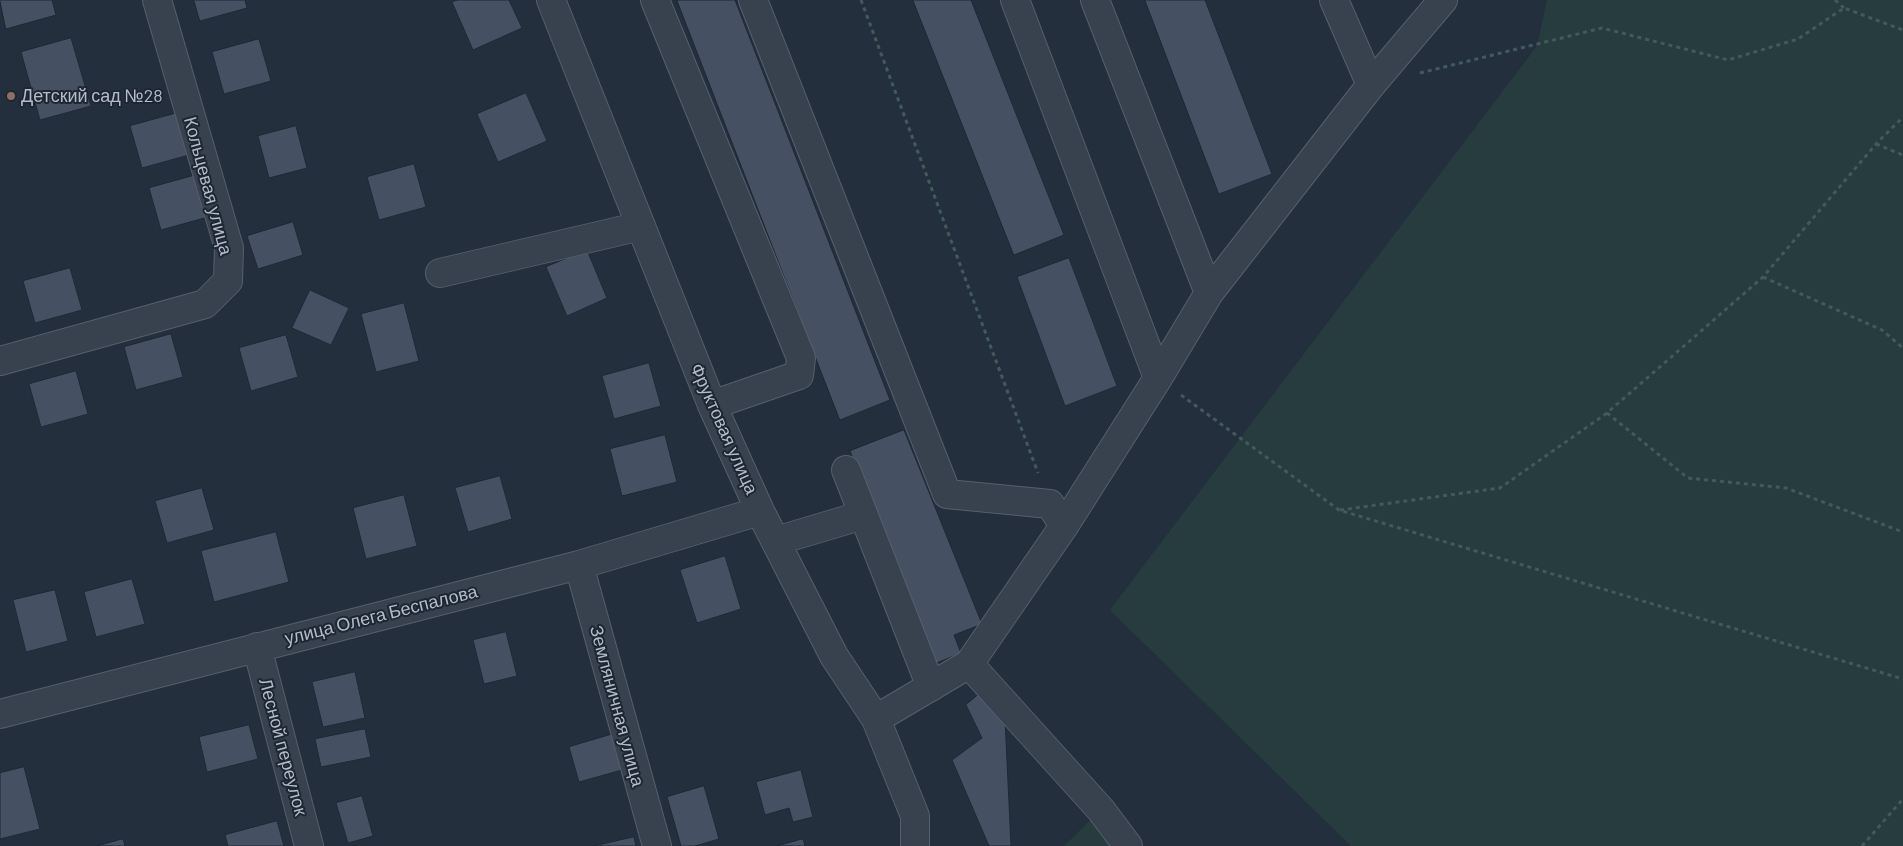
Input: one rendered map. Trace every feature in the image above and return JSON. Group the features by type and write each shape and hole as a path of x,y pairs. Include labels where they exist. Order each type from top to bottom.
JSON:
{"street":[{"name":"Кольцевая улица","path":"0,361 205,304 228,281 229,248 157,0"},
{"name":"Фруктовая улица","path":"551,0 712,405 760,511 834,656 876,719 915,816 915,846"},
{"path":"655,0 801,358 799,375 712,405"},
{"path":"753,0 947,494 1057,515"},
{"path":"1015,0 1158,378"},
{"path":"1096,0 1208,293"},
{"path":"1334,0 1371,85"},
{"path":"876,719 969,664 1057,515 1158,378 1208,293 1371,85 1443,0"},
{"path":"440,273 641,226"},
{"path":"846,470 931,686"},
{"name":"улица Олега Беспалова","path":"0,714 578,565 760,511"},
{"path":"776,542 864,515"},
{"name":"Земляничная улица","path":"578,565 657,846"},
{"name":"Лесной переулок","path":"257,647 309,846"},
{"path":"969,664 1101,810 1128,846"}],"path":[{"path":"861,0 1057,515"},
{"path":"1836,0 1844,8 1903,30"},
{"path":"1417,74 1602,28 1728,60 1798,39 1844,8"},
{"path":"1339,510 1500,488 1607,413 1763,278 1876,144 1903,117"},
{"path":"1876,144 1903,155"},
{"path":"1763,278 1882,330 1903,348"},
{"path":"1158,378 1339,510 1903,679"},
{"path":"1607,413 1688,478 1786,488 1903,532"},
{"path":"1862,846 1903,799"}],"green space":[{"path":"1547,0 1903,0 1903,846 1351,846 1110,610 1537,46"},
{"path":"1101,810 1128,846 1064,846"}],"building":[{"path":"0,0 52,0 56,15 6,29"},
{"path":"194,0 245,0 247,8 200,21"},
{"path":"458,0 509,0 522,28 473,50 452,2"},
{"path":"677,0 735,0 890,400 840,420"},
{"path":"913,0 971,0 1064,235 1014,255"},
{"path":"1145,0 1205,0 1272,174 1219,194"},
{"path":"71,38 91,106 40,120 21,52"},
{"path":"259,39 271,81 224,94 212,52"},
{"path":"526,93 547,141 498,162 477,114"},
{"path":"177,113 189,155 142,168 130,126"},
{"path":"296,126 307,168 269,178 258,136"},
{"path":"414,164 426,207 379,220 367,177"},
{"path":"196,175 208,217 161,230 149,188"},
{"path":"293,222 303,255 258,269 247,236"},
{"path":"587,250 607,298 567,316 546,267"},
{"path":"1069,258 1117,386 1065,406 1017,277"},
{"path":"70,268 82,310 35,323 23,281"},
{"path":"310,290 349,308 331,345 292,328"},
{"path":"404,303 419,361 376,372 361,314"},
{"path":"171,334 183,377 136,390 124,347"},
{"path":"286,335 298,377 251,391 239,348"},
{"path":"649,363 661,406 614,419 602,376"},
{"path":"76,371 88,414 41,427 29,384"},
{"path":"904,430 982,624 954,635 961,653 934,664 850,451"},
{"path":"665,435 677,482 622,496 610,449"},
{"path":"500,476 512,519 468,532 455,488"},
{"path":"202,488 214,530 167,543 155,501"},
{"path":"404,495 417,546 366,559 353,508"},
{"path":"276,532 289,582 214,602 201,551"},
{"path":"725,556 741,609 697,623 680,570"},
{"path":"132,579 145,624 96,637 84,592"},
{"path":"55,590 68,641 26,652 13,600"},
{"path":"506,632 517,676 484,684 473,640"},
{"path":"355,672 365,718 323,727 312,682"},
{"path":"985,689 1005,718 1011,846 989,846 952,760 982,738 966,705"},
{"path":"249,725 258,759 207,772 199,737"},
{"path":"365,729 371,757 321,767 315,739"},
{"path":"613,734 622,770 579,782 569,747"},
{"path":"24,767 40,829 0,839 0,773"},
{"path":"801,770 813,817 793,822 789,808 765,815 756,782"},
{"path":"704,786 719,839 695,846 681,846 667,797"},
{"path":"362,796 373,836 348,843 336,803"},
{"path":"277,821 284,846 228,846 225,835"},
{"path":"634,837 636,846 594,846"},
{"path":"123,839 125,846 97,846"},
{"path":"803,839 805,846 777,846"}],"place":[{"name":"Детский сад №28","path":"11,96"}]}
